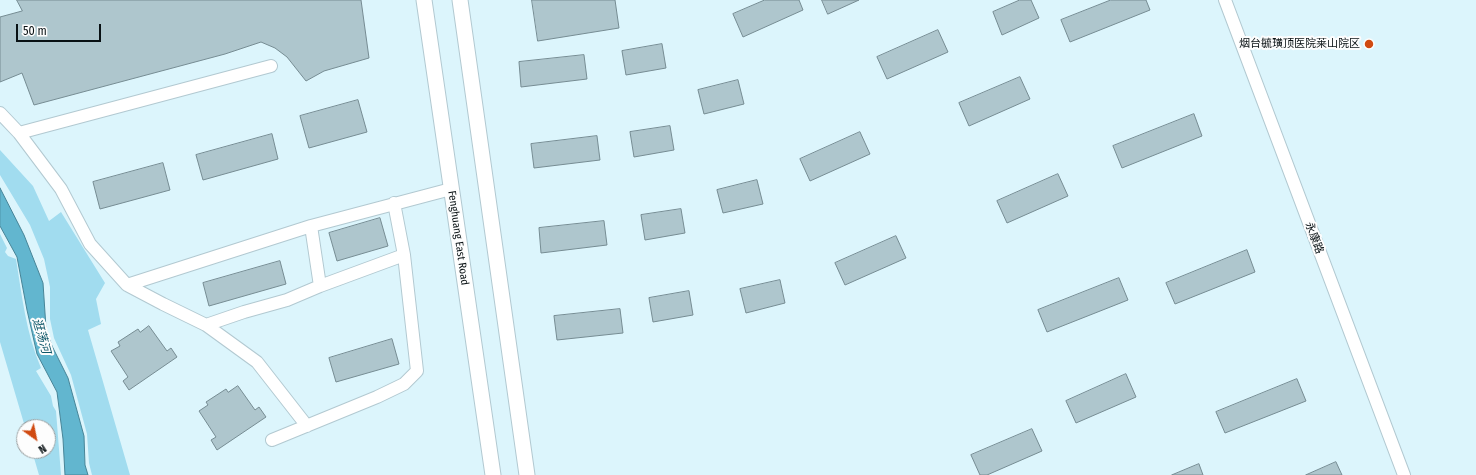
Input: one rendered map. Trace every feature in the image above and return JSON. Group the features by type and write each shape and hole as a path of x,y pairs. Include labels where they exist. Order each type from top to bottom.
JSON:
{"street":[{"name":"Fenghuang East Road","path":"424,0 493,475"},
{"path":"460,0 527,475"},
{"name":"永康路","path":"1225,0 1404,475"},
{"path":"19,133 271,66"},
{"path":"0,114 19,133 61,189 90,244 127,285 206,325 258,362 307,426"},
{"path":"127,285 311,226 451,189"},
{"path":"272,440 404,384 417,371 404,255 394,203"},
{"path":"311,226 320,286"},
{"path":"206,325 244,312 287,300 320,286 404,255"}],"shaded area":[{"path":"0,150 33,186 49,221 61,212 105,283 96,299 101,324 88,330 130,475 92,475 89,463 87,434 71,375 54,338 50,319 50,287 44,259 30,225 0,175"},
{"path":"0,234 7,248 5,252 8,256 16,259 28,328 41,368 36,371 51,396 53,406 56,411 61,475 39,475 34,459 56,459 56,419 23,419 0,342"}],"water":[{"name":"逛荡河","path":"0,188 24,235 43,283 46,328 52,346 68,378 84,436 85,465 88,475 65,475 63,439 57,392 37,354 17,257 0,226"}],"building":[{"path":"17,0 361,0 369,58 324,71 306,81 287,57 275,48 261,42 225,54 34,105 22,73 0,82 0,17 22,11"},
{"path":"532,0 615,0 619,28 538,41"},
{"path":"765,0 799,0 803,10 743,37 733,14"},
{"path":"822,0 859,0 828,14"},
{"path":"1020,0 1031,0 1039,18 1002,35 993,12"},
{"path":"1111,0 1146,0 1150,10 1070,42 1061,20"},
{"path":"938,30 948,52 887,79 877,57"},
{"path":"662,44 666,68 626,75 622,51"},
{"path":"584,55 587,79 521,87 519,62"},
{"path":"1020,77 1030,99 969,126 959,103"},
{"path":"738,80 744,104 704,114 698,90"},
{"path":"358,100 367,132 309,148 300,116"},
{"path":"1194,114 1202,136 1122,168 1113,146"},
{"path":"670,126 674,150 634,157 630,132"},
{"path":"860,132 870,154 810,181 800,159"},
{"path":"272,134 278,159 203,180 196,155"},
{"path":"597,136 600,160 534,168 531,144"},
{"path":"163,163 170,190 100,209 93,182"},
{"path":"1058,174 1068,196 1007,223 997,201"},
{"path":"757,180 763,204 723,213 717,190"},
{"path":"681,209 685,233 645,240 641,215"},
{"path":"380,218 388,246 337,261 329,233"},
{"path":"604,221 607,245 541,253 539,228"},
{"path":"896,236 906,258 845,285 835,263"},
{"path":"1247,250 1255,272 1175,304 1166,283"},
{"path":"280,261 286,284 209,306 203,283"},
{"path":"1119,278 1128,300 1047,332 1038,310"},
{"path":"780,280 785,303 746,313 740,289"},
{"path":"689,291 693,315 653,322 649,298"},
{"path":"620,309 623,333 557,340 554,316"},
{"path":"149,326 167,351 171,348 177,357 129,390 123,381 128,377 111,351 120,346 118,342 138,329 140,332"},
{"path":"392,339 399,364 336,382 329,358"},
{"path":"1126,374 1136,397 1076,423 1066,401"},
{"path":"1297,379 1306,401 1225,433 1216,412"},
{"path":"238,386 255,410 259,407 266,417 217,450 211,440 216,437 199,411 208,405 206,402 226,389 228,392"},
{"path":"1032,429 1042,451 987,475 980,475 971,455"},
{"path":"1336,462 1342,475 1306,475"},
{"path":"1199,464 1203,475 1172,475"}],"place":[{"name":"烟台毓璜顶医院莱山院区","path":"1369,44"}]}
